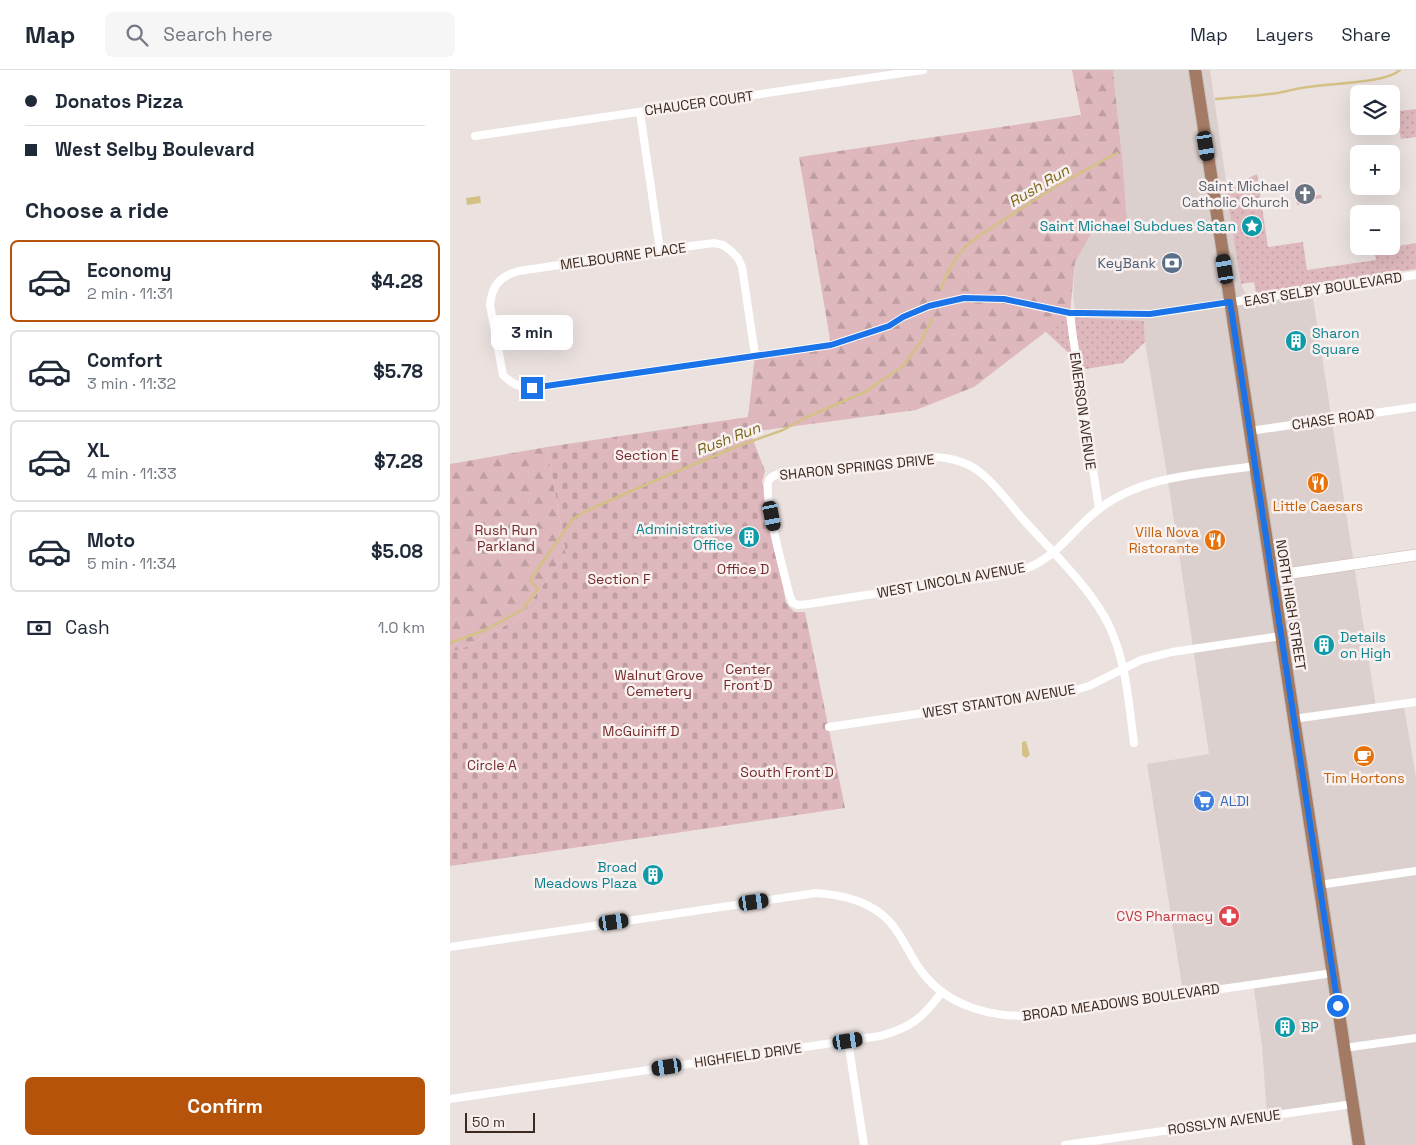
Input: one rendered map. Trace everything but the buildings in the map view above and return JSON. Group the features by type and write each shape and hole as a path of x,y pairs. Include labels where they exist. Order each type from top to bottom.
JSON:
{"main road":[{"name":"NORTH HIGH STREET","path":"1195,70 1359,1145"},
{"path":"1272,576 1416,555"}],"street":[{"name":"CHAUCER COURT","path":"475,136 923,70"},
{"path":"640,112 660,250"},
{"name":"MELBOURNE PLACE","path":"511,383 503,375 490,305 491,294 496,284 506,275 714,243 724,245 738,258 742,267 755,355"},
{"name":"EAST SELBY BOULEVARD","path":"511,383 521,387 532,388 831,345 889,326 903,317 947,300 964,298 1004,299 1070,313 1150,314 1416,275"},
{"name":"EMERSON AVENUE","path":"1070,313 1099,509"},
{"name":"CHASE ROAD","path":"1250,431 1416,407"},
{"name":"SHARON SPRINGS DRIVE","path":"798,605 793,603 790,598 768,498 769,481 772,476 779,474 921,457 948,458 962,462 982,473 1053,553"},
{"name":"WEST LINCOLN AVENUE","path":"798,605 1010,573 1027,568 1044,560 1053,553 1099,509 1117,497 1139,487 1154,482 1255,466"},
{"path":"1053,553 1093,598 1107,620 1119,651 1123,669 1134,743"},
{"name":"WEST STANTON AVENUE","path":"829,727 1072,691 1089,686 1141,660 1172,652 1281,636"},
{"path":"1293,719 1416,702"},
{"path":"1319,885 1416,871"},
{"name":"BROAD MEADOWS BOULEVARD","path":"450,947 816,893 855,900 873,908 889,921 923,973 942,993 981,1011 1000,1015 1027,1016 1332,972"},
{"name":"HIGHFIELD DRIVE","path":"450,1099 887,1034 909,1026 920,1019 942,993"},
{"path":"1344,1048 1416,1038"},
{"path":"848,1041 864,1145"},
{"name":"ROSSLYN AVENUE","path":"1065,1145 1109,1142 1353,1104"}],"shaded area":[{"path":"1113,70 1210,70 1241,284 1245,293 1311,285 1376,707 1404,707 1416,777 1416,1145 1360,1145 1353,1102 1267,1115 1262,1046 1253,983 1183,992 1147,764 1209,754 1145,342 1144,322 1076,318 1073,295 1075,262 1092,231 1122,157"},
{"path":"480,196 481,203 467,205 466,198"},
{"path":"1026,741 1030,755 1026,758 1022,755 1022,742"}],"green space":[{"path":"1072,70 1113,70 1127,223 1092,232 1075,262 1070,313 974,387 916,410 750,432 748,417 755,355 831,345 799,157 1081,115"},
{"path":"1416,109 1416,137 1401,139 1400,111"},
{"path":"1257,174 1268,247 1303,242 1307,270 1376,260 1375,255 1400,255 1400,246 1416,243 1416,269 1256,293 1254,282 1241,284 1226,189"},
{"path":"1321,195 1322,198 1312,200 1312,203 1297,205 1296,199 1293,198"},
{"path":"1045,316 1144,321 1145,342 1123,363 1086,369 1046,332"},
{"name":"Walnut Grove Cemetery","path":"748,417 750,432 765,471 762,482 786,603 794,612 805,612 845,808 450,866 450,650 460,650 518,619 566,554 547,447"},
{"name":"Rush Run Parkland","path":"547,447 566,554 518,619 460,650 450,650 450,464"}],"waterway":[{"name":"Rush Run","path":"1216,99 1270,94 1304,87 1370,80 1392,75 1400,70"},
{"name":"Rush Run","path":"941,289 947,273 957,257 965,247 980,235 1058,185 1117,153"},
{"name":"Rush Run","path":"450,643 485,630 522,610 538,589 530,580 573,519 586,511 661,478 783,430 807,417 865,392 903,366 920,343 932,319"}],"place":[{"name":"Saint Michael Catholic Church","path":"1305,194"},
{"name":"Saint Michael Subdues Satan","path":"1252,226"},
{"name":"KeyBank","path":"1172,263"},
{"name":"Sharon Square","path":"1296,341"},
{"name":"Little Caesars","path":"1318,483"},
{"name":"Administrative Office","path":"749,537"},
{"name":"Villa Nova Ristorante","path":"1215,540"},
{"name":"Details on High","path":"1324,645"},
{"name":"Tim Hortons","path":"1364,756"},
{"name":"ALDI","path":"1204,801"},
{"name":"Broad Meadows Plaza","path":"653,875"},
{"name":"CVS Pharmacy","path":"1229,916"},
{"name":"BP","path":"1285,1027"}],"route":[{"path":"532,388 831,345 889,326 903,317 947,300 964,298 1004,299 1070,313 1150,314 1230,302 1338,1006"}],"park label":[{"name":"Section E","path":"647,455"},
{"name":"Office D","path":"743,569"},
{"name":"Section F","path":"619,579"},
{"name":"Center Front D","path":"748,678"},
{"name":"McGuiniff D","path":"641,731"},
{"name":"Circle A","path":"492,765"},
{"name":"South Front D","path":"787,772"}]}
